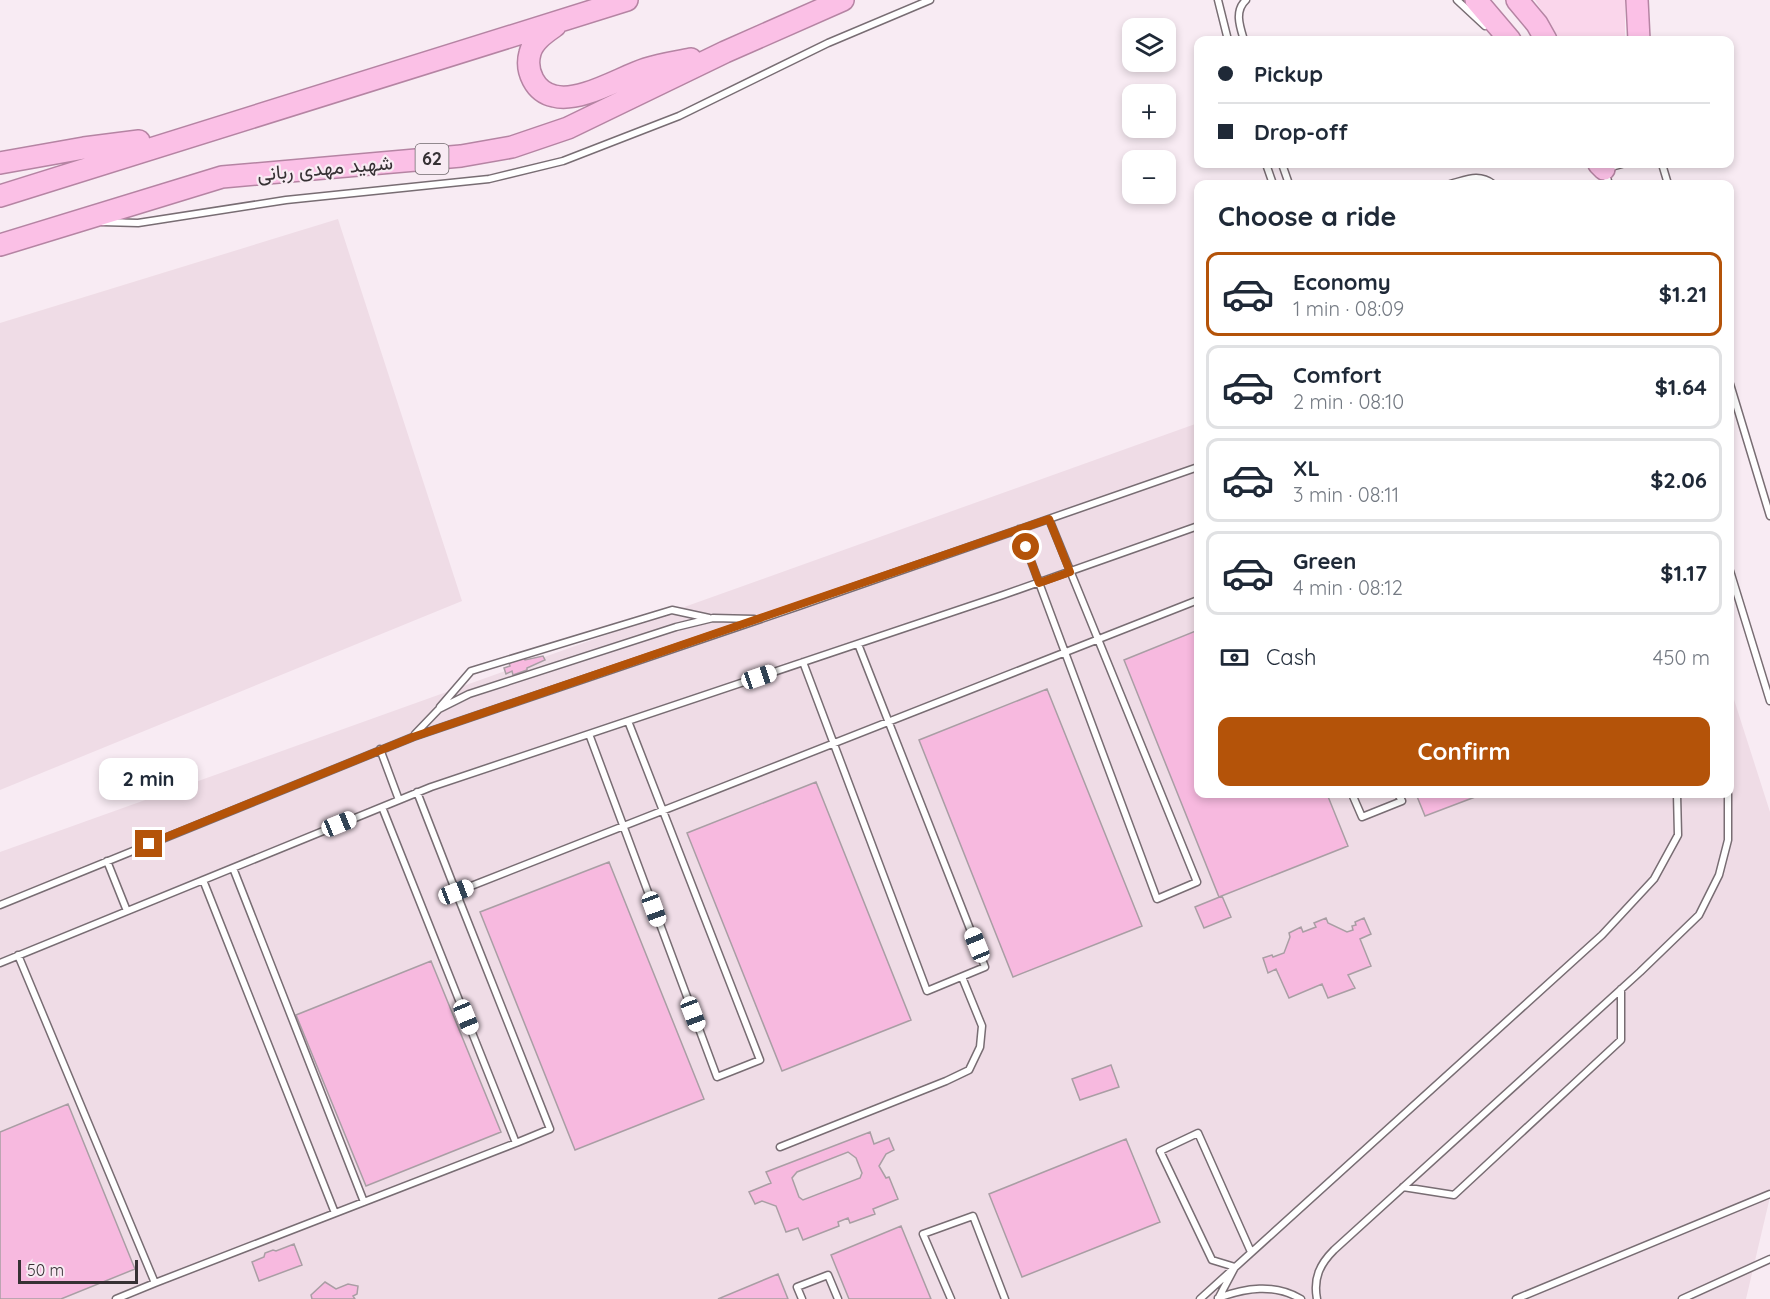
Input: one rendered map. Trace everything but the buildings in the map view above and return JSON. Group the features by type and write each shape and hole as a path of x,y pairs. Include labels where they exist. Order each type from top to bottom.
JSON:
{"highway":[{"path":"0,196 627,0"},
{"name":"شهید مهدی ربانی","path":"0,245 222,177 461,156 512,147 568,128 725,52 843,0"},
{"path":"1476,0 1500,36"},
{"path":"1517,0 1544,36"},
{"path":"1637,0 1639,36"},
{"path":"562,21 539,38 530,52 529,70 536,86 554,96 578,96 648,69 725,52"},
{"path":"0,163 84,148 193,134"}],"lane":[{"path":"73,221 138,223 286,200 489,179 563,161 680,116 828,44 930,0"},
{"path":"1218,0 1227,36"},
{"path":"1243,36 1238,21 1246,0"},
{"path":"1457,0 1500,36"},
{"path":"1464,180 1474,177 1487,180"},
{"path":"1734,397 1770,516"},
{"path":"0,905 380,749 1194,468"},
{"path":"1019,529 1157,899 1197,882 1049,519"},
{"path":"0,963 417,792 1039,583 1194,527"},
{"path":"1734,584 1770,701"},
{"path":"456,892 1194,602"},
{"path":"413,737 471,671 672,610 713,618 761,619"},
{"path":"439,709 469,694 676,627 713,618"},
{"path":"803,662 927,991 985,967 858,644"},
{"path":"589,734 717,1077 760,1060 628,721"},
{"path":"380,749 399,800"},
{"path":"116,1299 550,1129 417,792"},
{"path":"1354,798 1362,818 1402,801 1400,798"},
{"path":"1200,1299 1602,935 1654,879 1678,835 1677,798"},
{"path":"1317,1299 1314,1285 1322,1263 1699,915 1719,875 1728,840 1728,798"},
{"path":"382,807 516,1143"},
{"path":"107,861 127,911"},
{"path":"232,868 364,1202"},
{"path":"203,880 335,1213"},
{"path":"18,956 155,1283"},
{"path":"780,1147 969,1070 980,1047 982,1026 962,976"},
{"path":"1403,1187 1454,1195 1621,1040 1621,989"},
{"path":"1235,1267 1212,1260 1160,1151 1198,1133 1251,1252"},
{"path":"1516,1299 1527,1297 1770,1194"},
{"path":"951,1299 923,1234 973,1216 1005,1299"},
{"path":"1682,1299 1770,1259"},
{"path":"1218,1298 1235,1267"},
{"path":"802,1299 797,1287 828,1275 838,1299"},
{"path":"1218,1298 1246,1288 1267,1288 1293,1294 1301,1299"}],"shaded area":[{"path":"1535,0 1625,0 1625,36 1558,36"},
{"path":"338,219 462,601 0,790 0,323"},
{"path":"1194,424 1194,798 1734,798 1734,700 1770,812 1770,1197 1746,1299 0,1299 0,852"}],"route":[{"path":"149,844 413,737 1049,519 1070,572 1039,583 1026,547"}]}
